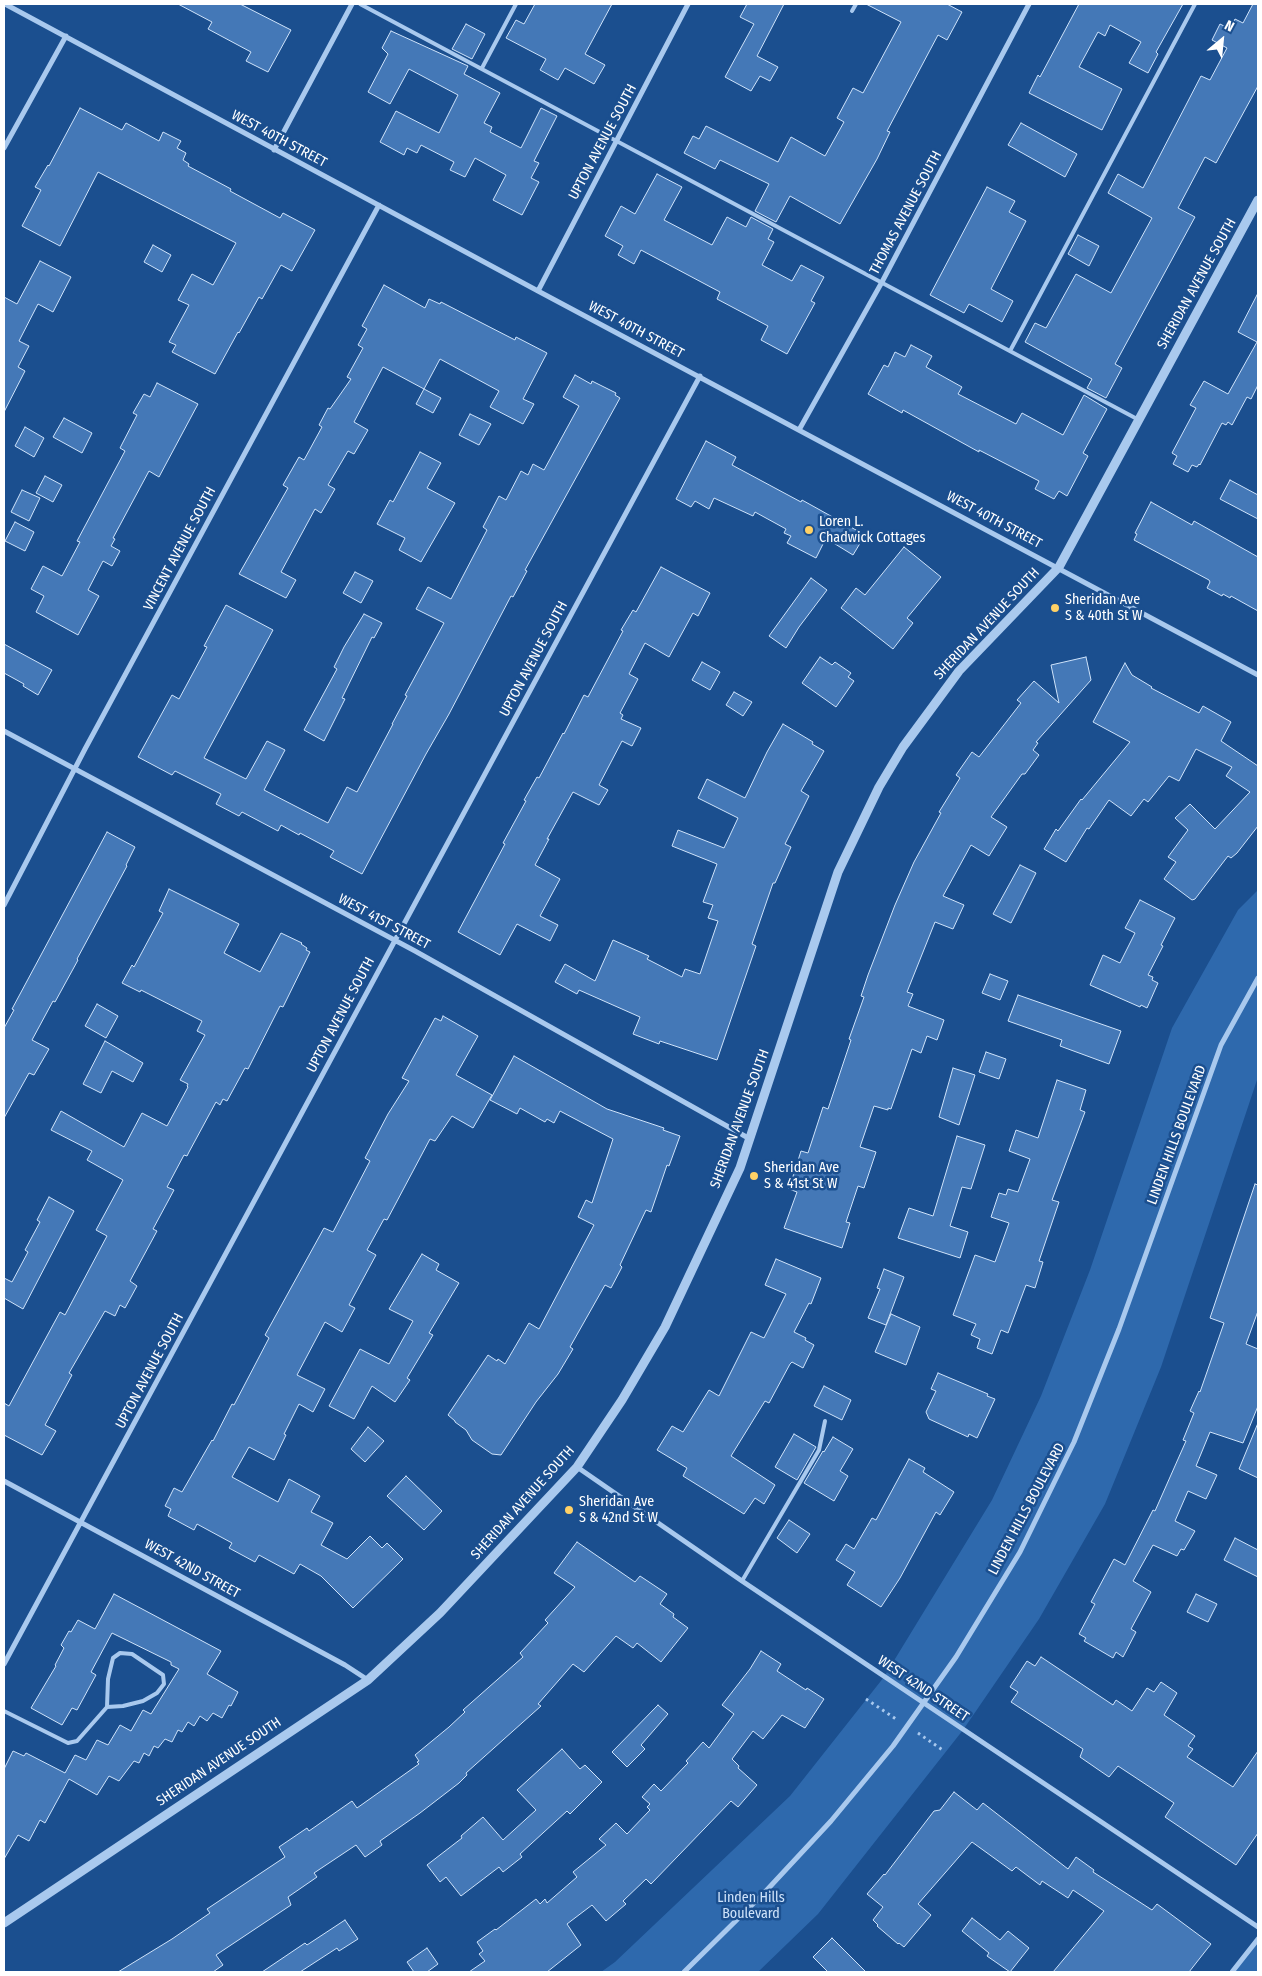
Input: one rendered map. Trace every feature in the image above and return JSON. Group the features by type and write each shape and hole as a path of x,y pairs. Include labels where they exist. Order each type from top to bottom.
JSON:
{"street":[{"path":"274,150 352,4"},
{"name":"UPTON AVENUE SOUTH","path":"538,291 688,4"},
{"name":"THOMAS AVENUE SOUTH","path":"799,430 882,282 1029,4"},
{"name":"WEST 40TH STREET","path":"9,5 274,150 1059,567 1258,675"},
{"path":"4,148 66,36"},
{"name":"SHERIDAN AVENUE SOUTH","path":"4,1923 368,1680 440,1613 577,1467 622,1400 665,1327 732,1185 750,1139 838,872 879,787 903,747 958,671 1059,567 1258,200"},
{"name":"VINCENT AVENUE SOUTH","path":"4,905 75,769 379,205"},
{"name":"UPTON AVENUE SOUTH","path":"4,1664 700,376"},
{"name":"WEST 41ST STREET","path":"4,732 415,950 750,1139"},
{"name":"LINDEN HILLS BOULEVARD","path":"684,1972 764,1892 831,1821 892,1746 956,1657 1020,1552 1074,1442 1119,1329 1221,1045 1258,978"},
{"name":"WEST 42ND STREET","path":"577,1467 742,1581 1258,1927"},
{"name":"WEST 42ND STREET","path":"4,1481 345,1665 368,1680"},
{"path":"1232,1972 1258,1939"}],"lane":[{"path":"360,4 1139,420"},
{"path":"482,68 516,4"},
{"path":"852,11 856,4"},
{"path":"1010,351 1195,4"},
{"path":"742,1581 819,1450 825,1421"},
{"path":"4,1711 68,1743 76,1741 107,1707 110,1668 113,1658 120,1653 132,1654 163,1675 164,1684 157,1693 143,1701 123,1706 107,1707"}],"green space":[{"name":"Linden Hills Boulevard","path":"1258,890 1258,1077 1161,1367 1105,1504 1039,1619 963,1730 818,1914 758,1972 601,1972 615,1962 790,1796 884,1677 992,1500 1041,1396 1090,1270 1172,1028 1238,910"},
{"path":"1258,1939 1258,1972 1232,1972"}],"building":[{"path":"178,4 240,4 291,30 268,72 246,61 251,52 208,29 212,22"},
{"path":"535,4 612,4 585,54 605,65 594,84 565,68 558,80 540,70 546,59 506,38 516,20 524,24"},
{"path":"747,4 784,4 757,56 778,67 770,81 760,76 751,91 725,77 754,24 740,17"},
{"path":"866,4 947,4 962,12 947,40 938,35 887,131 890,132 877,159 840,224 790,196 776,222 755,211 769,184 720,160 715,169 684,153 693,136 699,139 706,126 778,162 791,137 825,156 844,122 837,118 853,88 863,93 901,22"},
{"path":"1079,4 1183,4 1156,52 1158,54 1148,73 1129,63 1141,42 1110,25 1105,36 1098,32 1079,67 1122,89 1102,130 1029,93 1038,75 1040,77"},
{"path":"1253,4 1258,4 1258,86 1216,163 1205,157 1178,208 1195,217 1115,364 1122,368 1106,398 1087,388 1092,379 1025,342 1035,323 1046,328 1076,274 1111,293 1152,218 1108,193 1118,174 1143,188 1201,76 1210,80 1227,48 1212,40 1220,24 1230,29 1235,19 1243,23"},
{"path":"466,24 485,34 472,59 452,49"},
{"path":"391,31 468,66 464,74 500,93 484,123 492,127 490,132 521,148 541,108 557,116 534,161 539,163 531,178 539,182 522,215 493,200 506,175 475,158 465,177 450,170 454,162 421,145 417,153 407,148 404,155 380,142 396,111 439,133 458,95 409,69 390,104 368,92 388,54 382,48"},
{"path":"80,108 122,130 126,123 159,141 163,132 181,141 177,148 186,153 183,160 189,164 188,166 280,218 283,213 315,230 292,271 281,265 262,299 259,297 215,374 172,352 176,345 169,342 189,305 178,300 192,274 213,285 236,243 98,172 60,246 22,226 41,190 35,187 49,166"},
{"path":"1021,123 1077,154 1065,177 1008,145"},
{"path":"657,174 682,187 664,220 712,245 727,217 746,227 751,217 773,229 768,239 774,242 762,265 792,281 801,265 824,277 811,301 815,303 787,354 761,340 768,326 717,299 720,292 641,250 634,264 618,255 623,246 605,236 621,206 635,214"},
{"path":"987,187 1015,201 1009,212 1026,221 991,289 1013,301 1002,322 969,304 964,313 930,295"},
{"path":"1078,235 1099,246 1089,266 1068,254"},
{"path":"153,245 171,255 162,272 144,262"},
{"path":"40,261 71,277 53,312 38,304 19,341 29,346 18,367 25,371 4,412 4,297 17,304"},
{"path":"384,285 425,308 429,299 440,304 441,302 515,340 516,337 547,353 523,399 534,404 523,424 490,407 499,391 440,359 424,389 383,367 354,422 368,430 354,454 348,451 328,485 335,489 321,513 315,509 281,572 296,580 286,598 239,574 288,488 283,485 299,457 304,460 322,427 319,425 328,408 330,409 351,379 347,377 363,348 358,345 367,329 362,326"},
{"path":"1258,293 1258,385 1251,399 1247,397 1232,425 1228,422 1226,425 1222,423 1200,465 1197,467 1192,465 1188,472 1173,464 1177,456 1172,453 1196,408 1190,405 1204,381 1228,394 1257,342 1238,332"},
{"path":"911,345 932,356 926,367 962,387 958,394 1016,424 1022,413 1063,435 1084,395 1107,409 1083,453 1088,456 1067,496 1059,491 1054,499 1035,489 1039,481 979,450 979,452 903,410 902,413 868,394 884,365 888,367 895,352 905,357"},
{"path":"575,375 591,384 592,381 616,393 615,395 620,398 525,570 527,571 513,597 511,596 362,874 330,857 334,851 300,833 299,835 281,825 278,831 242,812 239,816 216,804 221,794 175,771 172,775 138,757 172,695 179,699 207,647 204,646 226,605 273,630 204,758 246,779 267,741 285,750 264,790 328,823 347,787 357,792 407,696 405,695 444,623 416,609 428,587 451,599 487,530 483,527 499,496 506,500 521,471 528,475 533,464 544,470 579,406 563,397"},
{"path":"157,383 198,404 159,477 149,471 113,538 115,539 111,546 120,551 112,566 103,561 88,590 99,596 78,635 36,612 44,596 31,589 43,566 62,576 80,542 77,541 125,451 120,448 137,415 133,413 144,394 150,397"},
{"path":"424,389 441,398 433,413 416,404"},
{"path":"470,414 491,424 479,445 459,435"},
{"path":"64,418 92,433 82,453 53,437"},
{"path":"25,427 44,438 34,457 15,446"},
{"path":"706,441 736,457 732,465 801,502 802,500 865,535 853,555 827,539 816,558 787,543 791,536 784,533 786,529 755,512 753,516 714,498 709,509 695,501 691,507 676,499"},
{"path":"420,452 441,463 427,488 455,503 421,562 399,550 405,538 377,524 390,500 393,502"},
{"path":"45,476 62,485 53,502 36,493"},
{"path":"1230,480 1258,495 1258,519 1220,499"},
{"path":"22,490 40,498 29,521 11,512"},
{"path":"1151,502 1192,525 1194,521 1258,557 1258,611 1231,596 1230,598 1223,594 1222,596 1207,588 1209,580 1134,540 1137,534 1135,533"},
{"path":"15,522 34,532 25,551 5,541"},
{"path":"904,547 941,577 907,618 913,623 893,649 841,608 856,588 865,595"},
{"path":"661,567 710,593 698,616 693,613 669,657 645,643 629,674 638,679 620,713 623,715 621,719 641,728 632,746 622,741 599,785 608,790 599,805 573,792 535,865 560,879 540,916 558,925 550,941 517,924 500,955 458,932 505,844 503,843 526,801 524,800 537,777 539,778 584,695 588,697 623,631 621,630 633,610 636,612"},
{"path":"355,572 373,581 361,603 343,593"},
{"path":"811,578 827,590 799,627 786,648 769,636"},
{"path":"364,614 382,623 374,638 372,637 342,698 345,699 324,741 304,730 337,669 334,667 344,647"},
{"path":"4,644 52,670 38,695 23,686 24,684 4,673"},
{"path":"820,657 832,665 835,662 851,673 848,677 854,681 836,707 802,683"},
{"path":"1086,657 1091,680 1036,742 1038,743 1033,750 1039,755 1025,774 1022,774 991,817 1007,827 989,856 971,845 943,896 964,905 953,929 935,922 907,992 913,994 908,1006 944,1020 937,1040 927,1036 921,1053 912,1049 891,1109 888,1108 888,1110 874,1106 860,1147 876,1152 864,1188 858,1186 846,1222 850,1223 842,1248 784,1228 797,1192 789,1189 801,1151 808,1153 823,1107 828,1109 864,997 861,996 868,975 914,862 941,813 939,812 960,778 956,775 972,752 979,757 1021,703 1017,700 1034,681 1059,703 1051,665"},
{"path":"702,662 720,672 710,690 692,680"},
{"path":"1125,663 1132,675 1151,688 1199,713 1203,706 1231,722 1221,741 1258,766 1258,826 1237,853 1231,858 1228,856 1195,899 1192,900 1164,879 1176,862 1168,857 1188,830 1175,818 1190,804 1215,829 1250,792 1226,776 1232,767 1196,749 1179,781 1169,776 1148,802 1144,799 1131,816 1109,800 1089,829 1087,828 1066,862 1044,849 1056,829 1058,831 1081,799 1130,742 1093,722"},
{"path":"734,692 752,702 743,716 726,705"},
{"path":"783,724 824,751 801,791 809,796 785,844 791,847 775,883 773,883 752,944 756,946 717,1060 660,1041 659,1044 633,1034 640,1017 579,990 577,994 555,982 565,964 595,981 613,940 649,956 647,959 682,977 685,969 700,974 718,921 708,918 713,905 703,902 717,864 672,846 678,830 724,848 738,818 698,798 707,779 745,798"},
{"path":"107,832 135,847 78,960 32,1040 49,1049 34,1075 29,1073 4,1118 4,1028 14,1010 12,1009"},
{"path":"1020,865 1036,873 1011,923 993,914"},
{"path":"169,889 239,924 224,953 260,972 281,933 302,943 307,948 306,950 310,952 283,1007 280,1006 248,1069 245,1068 227,1101 223,1099 220,1105 216,1102 187,1156 184,1155 167,1187 174,1190 153,1229 157,1231 130,1281 137,1286 125,1308 120,1305 115,1316 105,1311 69,1373 72,1375 45,1425 56,1431 42,1455 4,1435 4,1403 9,1406 60,1312 65,1315 107,1236 96,1230 123,1180 87,1160 92,1151 51,1130 61,1111 124,1147 142,1113 167,1126 188,1087 188,1084 180,1080 205,1035 197,1031 202,1021 141,990 140,992 122,983 132,965 134,967 163,913 159,911"},
{"path":"1140,900 1175,918 1148,975 1153,977 1152,980 1158,983 1147,1008 1141,1005 1140,1007 1090,985 1103,955 1120,963 1135,933 1125,928"},
{"path":"990,974 1008,981 1000,1000 982,993"},
{"path":"1018,995 1121,1031 1109,1064 1060,1046 1062,1040 1008,1021"},
{"path":"97,1004 118,1016 106,1038 85,1026"},
{"path":"443,1016 478,1036 456,1075 492,1095 473,1128 452,1116 435,1141 430,1139 387,1220 384,1219 367,1250 376,1255 349,1305 355,1308 342,1332 325,1322 297,1375 325,1389 313,1412 299,1404 274,1460 249,1447 232,1477 278,1502 289,1479 320,1496 311,1512 333,1523 321,1545 347,1559 370,1536 382,1548 387,1543 403,1559 353,1608 321,1576 300,1564 294,1574 259,1555 255,1562 229,1548 232,1543 197,1524 194,1530 168,1516 171,1509 165,1506 174,1488 182,1492 213,1441 232,1404 234,1405 269,1338 265,1335 324,1228 333,1232 370,1161 365,1158 388,1114 409,1081 402,1078 435,1018 441,1021"},
{"path":"105,1041 143,1063 133,1082 112,1071 101,1093 83,1084"},
{"path":"986,1052 1006,1059 999,1079 979,1072"},
{"path":"514,1056 607,1109 664,1128 663,1130 680,1136 669,1166 667,1165 651,1212 646,1210 611,1288 605,1285 570,1347 573,1349 558,1374 536,1402 501,1455 492,1454 472,1440 466,1430 448,1415 488,1355 505,1364 529,1323 539,1329 594,1225 578,1217 586,1200 592,1203 613,1139 560,1111 554,1123 547,1119 545,1122 520,1108 517,1114 490,1100"},
{"path":"953,1068 975,1075 959,1125 939,1117"},
{"path":"1057,1080 1086,1090 1080,1110 1085,1112 1052,1200 1059,1202 1039,1261 1043,1262 1035,1288 1026,1285 1008,1333 1001,1330 992,1354 977,1348 980,1339 971,1335 976,1324 953,1315 975,1255 995,1262 1009,1223 991,1217 999,1193 1006,1195 1008,1189 1018,1192 1030,1159 1009,1151 1016,1130 1038,1138"},
{"path":"957,1136 985,1145 971,1189 962,1187 950,1226 968,1232 960,1258 898,1238 909,1208 933,1216"},
{"path":"1255,1184 1258,1185 1258,1311 1246,1344 1258,1349 1258,1406 1243,1443 1210,1432 1196,1466 1217,1475 1206,1499 1188,1491 1175,1521 1195,1531 1184,1550 1181,1549 1177,1556 1153,1545 1133,1581 1151,1592 1131,1629 1136,1632 1123,1657 1116,1652 1113,1658 1084,1641 1086,1638 1079,1634 1095,1604 1091,1602 1114,1559 1125,1565 1153,1510 1155,1511 1186,1441 1183,1440 1194,1413 1190,1411 1200,1392 1224,1323 1210,1318"},
{"path":"49,1197 74,1211 23,1309 4,1298 4,1278 12,1282 28,1252 25,1250 40,1222 37,1220"},
{"path":"422,1254 439,1264 436,1270 459,1283 429,1333 433,1335 407,1378 410,1380 395,1402 372,1386 354,1419 329,1406 360,1349 389,1364 413,1321 389,1309"},
{"path":"776,1259 821,1278 811,1304 809,1303 794,1332 806,1338 805,1340 814,1345 803,1368 792,1362 790,1364 769,1403 765,1401 731,1456 775,1485 764,1504 755,1498 744,1514 683,1476 687,1468 657,1450 672,1426 683,1432 709,1390 719,1396 751,1332 764,1338 786,1294 765,1285"},
{"path":"884,1269 904,1277 886,1325 868,1318 880,1289 877,1288"},
{"path":"891,1314 920,1327 906,1365 875,1352"},
{"path":"938,1373 988,1394 987,1396 995,1399 977,1438 969,1434 968,1437 929,1419 926,1412 936,1391 931,1389"},
{"path":"824,1386 851,1400 842,1420 814,1406"},
{"path":"1258,1423 1258,1478 1239,1469"},
{"path":"368,1427 384,1441 365,1462 351,1449"},
{"path":"794,1434 816,1447 797,1480 775,1467"},
{"path":"833,1437 853,1449 840,1471 848,1476 834,1501 804,1483"},
{"path":"909,1459 925,1468 923,1472 954,1492 940,1515 936,1512 900,1578 881,1607 847,1585 855,1572 836,1560 846,1544 854,1549 872,1518 876,1520"},
{"path":"406,1476 442,1511 424,1530 387,1496"},
{"path":"789,1520 810,1534 797,1553 777,1538"},
{"path":"1235,1538 1258,1550 1258,1577 1224,1560"},
{"path":"577,1542 635,1582 640,1576 667,1594 660,1604 674,1614 673,1617 688,1628 661,1662 637,1643 633,1648 616,1636 584,1672 573,1664 538,1704 541,1706 466,1773 467,1775 459,1783 380,1841 382,1845 365,1857 356,1845 314,1873 317,1877 288,1897 291,1905 216,1955 223,1965 213,1972 118,1972 210,1913 207,1909 285,1857 279,1847 307,1828 309,1831 352,1801 357,1808 419,1764 415,1755 449,1727 465,1712 463,1710 523,1657 520,1653 548,1623 545,1620 575,1587 554,1573"},
{"path":"114,1594 221,1651 207,1674 238,1692 222,1718 213,1713 207,1721 200,1716 194,1726 188,1722 182,1732 178,1730 172,1742 165,1739 158,1748 154,1746 149,1756 144,1753 139,1763 134,1761 119,1781 109,1776 97,1795 69,1779 45,1823 40,1820 29,1841 18,1835 4,1859 4,1769 13,1751 24,1756 26,1753 65,1773 75,1755 86,1760 97,1740 108,1745 120,1725 131,1731 143,1710 151,1714 179,1669 171,1665 171,1662 112,1633 91,1672 96,1675 77,1710 72,1708 62,1725 31,1708 56,1666 64,1648 61,1645 69,1631 71,1632 78,1620 95,1629"},
{"path":"1196,1594 1217,1604 1208,1622 1187,1612"},
{"path":"761,1651 781,1664 777,1671 824,1699 805,1728 782,1715 763,1739 753,1731 732,1759 739,1766 738,1768 757,1785 738,1807 731,1801 651,1884 646,1879 623,1901 626,1904 606,1921 592,1905 567,1924 581,1945 547,1972 469,1972 485,1961 479,1954 483,1951 477,1942 536,1899 540,1904 545,1899 547,1903 577,1877 573,1872 606,1845 599,1839 616,1823 627,1834 650,1810 647,1807 650,1804 642,1797 654,1784 661,1791 688,1763 686,1761 703,1742 709,1748 734,1714 722,1705 750,1669"},
{"path":"1041,1657 1113,1705 1116,1700 1132,1711 1147,1688 1154,1692 1161,1682 1177,1693 1164,1715 1195,1736 1188,1746 1193,1749 1187,1757 1233,1787 1258,1751 1258,1833 1236,1865 1165,1817 1174,1803 1118,1766 1109,1777 1080,1757 1083,1749 1011,1702 1018,1692 1010,1687 1027,1661 1035,1666"},
{"path":"658,1705 668,1714 641,1745 645,1749 627,1767 612,1752"},
{"path":"562,1749 580,1769 585,1765 602,1782 570,1814 567,1811 520,1854 522,1857 503,1872 499,1867 461,1896 446,1877 440,1882 427,1865 462,1838 461,1836 483,1817 503,1840 536,1810 517,1790"},
{"path":"954,1792 977,1810 983,1803 1068,1869 1076,1857 1094,1870 1093,1872 1152,1910 1157,1904 1211,1944 1189,1972 1053,1972 1104,1911 1073,1890 1068,1898 1042,1881 1040,1885 1016,1867 1012,1871 972,1842 918,1904 931,1915 904,1947 898,1944 877,1926 873,1920 883,1907 867,1894 885,1875 934,1811 940,1810"},
{"path":"972,1918 1000,1940 1008,1931 1029,1948 1010,1972 987,1956 989,1953 962,1931"},
{"path":"345,1920 358,1939 339,1951 337,1948 300,1972 262,1972 305,1943 307,1945"},
{"path":"832,1938 866,1972 828,1972 813,1957"},
{"path":"427,1948 438,1964 427,1972 414,1972 407,1962"}],"place":[{"name":"Loren L. Chadwick Cottages","path":"809,530"},
{"name":"Sheridan Ave S & 40th St W","path":"1055,608"},
{"name":"Sheridan Ave S & 41st St W","path":"754,1176"},
{"name":"Sheridan Ave S & 42nd St W","path":"569,1510"}]}
